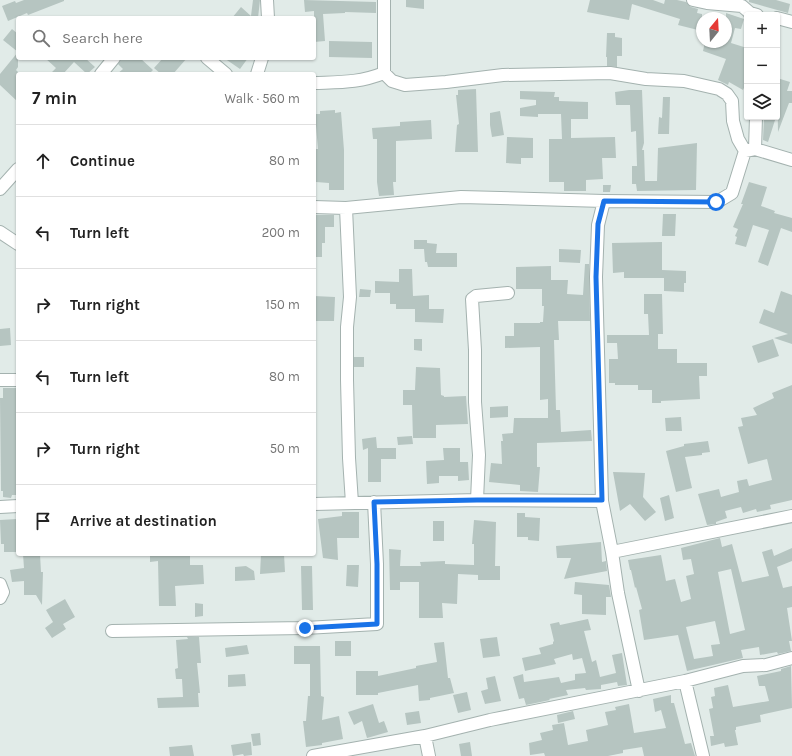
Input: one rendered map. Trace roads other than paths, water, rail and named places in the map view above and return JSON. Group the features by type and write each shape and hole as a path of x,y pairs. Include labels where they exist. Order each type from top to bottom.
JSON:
{"street":[{"path":"268,0 268,16"},
{"path":"384,0 384,73 392,81 405,85 504,75 610,73 691,83 719,89 727,94 732,101 738,139 750,150 792,160"},
{"path":"693,0 707,3 743,3 749,12"},
{"path":"780,21 792,22"},
{"path":"103,72 112,60"},
{"path":"209,60 224,72"},
{"path":"258,72 261,60"},
{"path":"316,83 352,82 371,78 384,73"},
{"path":"316,207 346,208 461,197 716,202 732,193 750,150 755,120"},
{"path":"0,189 16,171"},
{"path":"604,201 598,224 596,277 602,500 618,594 639,691"},
{"path":"346,208 350,282 347,327 347,380 352,503"},
{"path":"0,232 16,243"},
{"path":"477,500 479,455 475,402 475,350 472,299 476,296 508,293"},
{"path":"0,380 16,380"},
{"path":"316,504 477,500 602,500"},
{"path":"112,631 305,628 377,624 377,564 374,502"},
{"path":"0,508 16,506"},
{"path":"612,552 792,516"},
{"path":"0,584 3,592 0,598"},
{"path":"313,756 425,736 490,720 685,681 743,666 766,665 792,658"},
{"path":"685,681 704,756"},
{"path":"425,736 429,756"}]}
